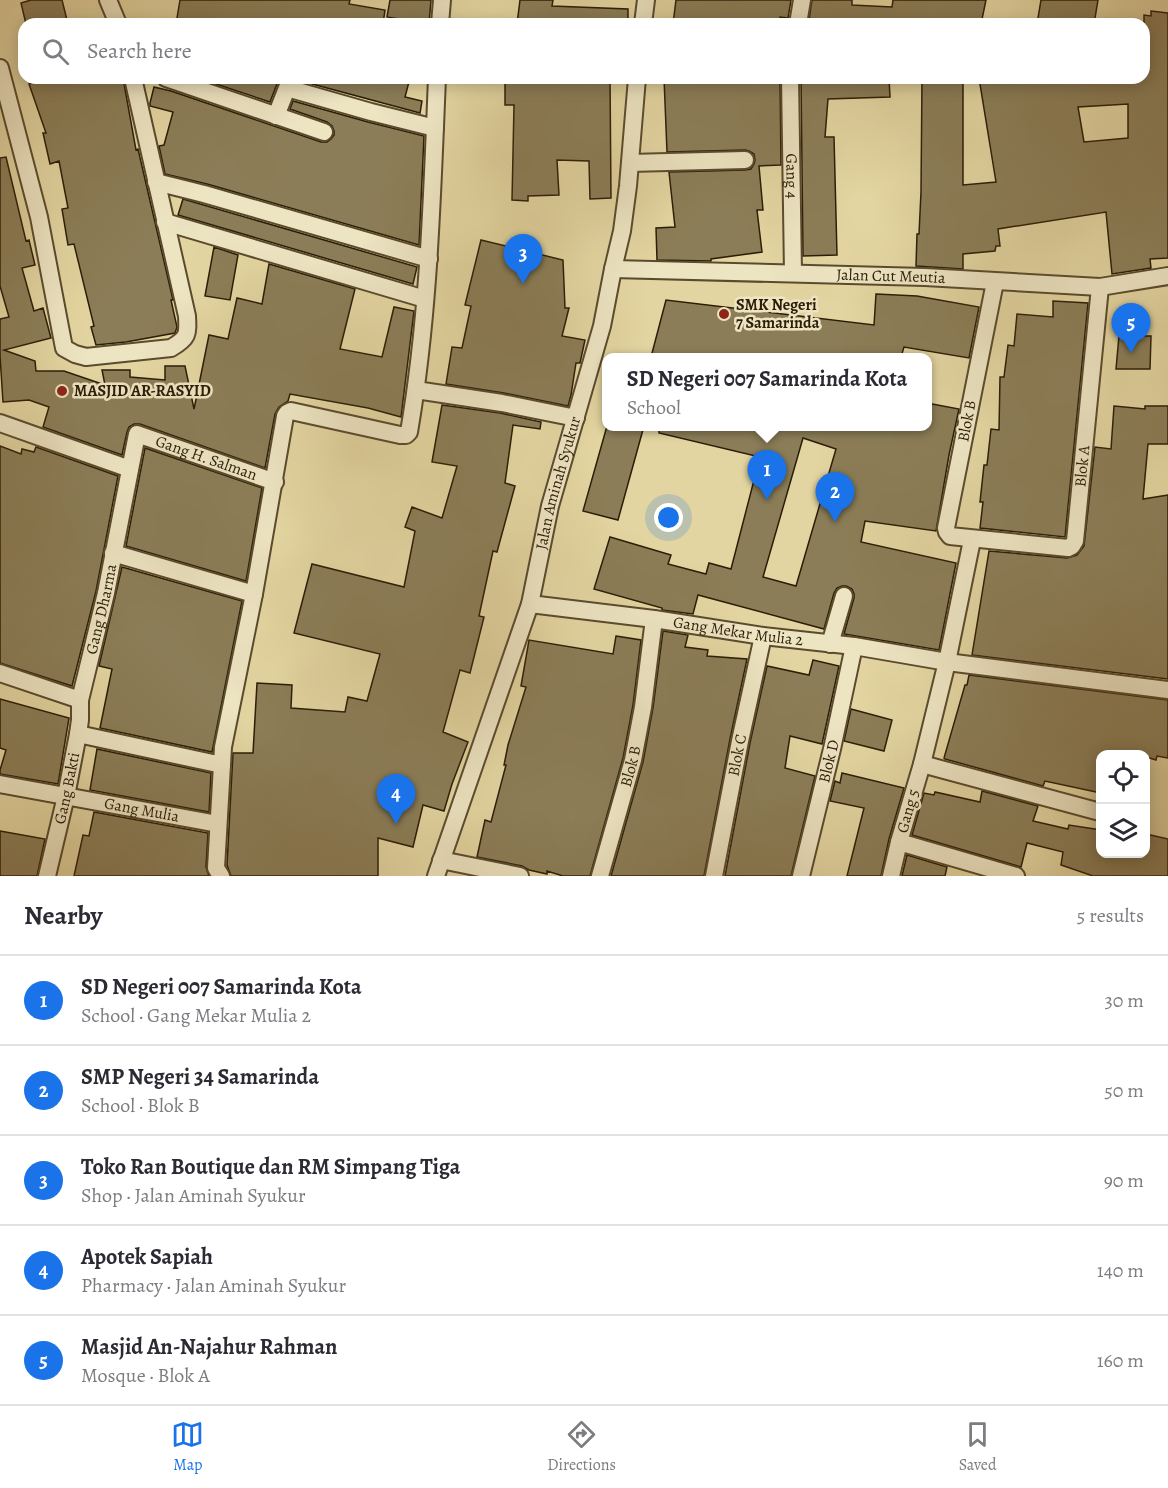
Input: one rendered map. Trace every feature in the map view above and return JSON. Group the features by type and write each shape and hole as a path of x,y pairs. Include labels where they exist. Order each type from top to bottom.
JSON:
{"street":[{"path":"108,0 115,18"},
{"path":"440,18 442,0"},
{"path":"644,18 646,0"},
{"path":"799,18 802,0"},
{"path":"0,68 39,217 64,348 86,357 171,348 188,332 187,316 134,84"},
{"path":"183,84 324,132"},
{"path":"221,876 216,868 223,747 254,594 285,416 291,411 400,435 406,435 409,432 416,390 429,259 437,84"},
{"name":"Jalan Aminah Syukur","path":"438,868 530,604 550,506 602,326 622,231 636,84"},
{"name":"Gang 4","path":"790,84 793,273"},
{"path":"276,116 287,88 435,128"},
{"path":"630,162 745,160"},
{"path":"156,182 429,259"},
{"path":"165,222 425,299"},
{"name":"Jalan Cut Meutia","path":"613,269 926,277 1100,287 1168,276"},
{"name":"Blok B","path":"972,540 950,537 946,528 995,282"},
{"name":"Blok A","path":"972,540 1068,548 1075,541 1100,287"},
{"path":"416,390 502,403 576,418"},
{"path":"0,423 130,469"},
{"name":"Gang H. Salman","path":"138,434 274,482"},
{"name":"Gang Dharma","path":"80,700 106,593 138,434"},
{"path":"947,662 972,540"},
{"path":"113,553 254,594"},
{"path":"830,644 844,596"},
{"name":"Gang Mekar Mulia 2","path":"530,604 1168,690"},
{"name":"Blok B","path":"600,876 633,760 643,707 654,620"},
{"name":"Blok C","path":"714,876 763,636"},
{"name":"Blok D","path":"801,876 854,646"},
{"name":"Gang 5","path":"947,662 922,764 899,842 1016,876"},
{"path":"0,673 80,700"},
{"name":"Gang Bakti","path":"48,876 78,734 80,700"},
{"path":"78,734 222,765"},
{"path":"922,764 1096,811"},
{"name":"Gang Mulia","path":"0,784 218,824"},
{"path":"891,876 899,842"},
{"path":"438,868 520,876"}],"building":[{"path":"31,0 62,0 66,18 25,18 21,3"},
{"path":"180,0 350,0 349,4 385,10 384,18 177,18"},
{"path":"390,0 431,0 430,18 387,17"},
{"path":"520,0 553,0 552,6 628,9 628,18 518,18"},
{"path":"676,0 791,0 788,18 674,18"},
{"path":"812,0 852,0 852,5 892,7 893,0 986,0 982,18 809,18"},
{"path":"1041,0 1098,0 1095,18 1038,18"},
{"path":"1151,11 1168,13 1168,258 1150,259 1151,268 1112,274 1106,212 998,229 1000,246 996,246 995,251 963,254 963,269 916,266 921,192 922,84 963,84 963,185 996,182 980,84 1150,84 1150,18 1144,18 1144,15 1151,16","holes":["1128,104 1128,138 1084,142 1078,107"]},
{"path":"29,84 124,84 136,150 138,149 173,300 171,300 177,327 175,333 96,345 91,327 94,326 74,244 68,245 62,209 68,208 59,161 50,164 43,133 46,133"},
{"path":"216,84 277,84 270,102"},
{"path":"312,84 408,84 405,97 422,101 420,113"},
{"path":"505,84 610,84 611,198 590,199 589,161 557,160 559,195 528,196 528,201 512,200 514,105 505,105"},
{"path":"664,84 780,84 781,165 759,166 763,210 757,210 762,252 711,259 711,261 657,260 656,228 675,227 669,172 745,170 751,169 755,160 754,154 745,150 667,152"},
{"path":"801,84 889,84 890,97 828,99 825,137 834,137 837,255 803,256"},
{"path":"154,87 321,142 327,142 334,135 332,126 327,122 290,109 293,101 424,136 419,245 165,174 159,146 164,145 173,112 150,106"},
{"path":"6,157 26,241 29,240 35,265 22,268 34,311 43,308 51,338 4,350 35,361 36,371 64,371 105,385 102,370 130,370 130,377 165,380 165,366 185,366 194,409 209,335 228,339 237,298 262,304 269,264 355,289 340,349 382,357 394,307 414,311 401,417 368,408 290,394 288,401 279,407 275,414 265,468 140,424 129,427 122,455 43,427 49,407 29,400 3,402 0,319 9,317 0,286 0,158"},
{"path":"183,199 417,267 413,284 178,215"},
{"path":"481,240 563,260 565,308 569,308 562,336 585,340 580,363 576,363 568,406 446,384 452,347 462,348 471,306 465,305"},
{"path":"214,247 238,255 230,300 205,296"},
{"name":"SMK Negeri 7 Samarinda","path":"876,294 917,296 979,307 969,358 904,347 902,353 652,353 666,300 874,325"},
{"path":"1053,301 1088,303 1065,537 980,528 984,465 987,465 991,429 999,430 1000,377 1004,377 1008,345 1014,346 1017,314 1053,317"},
{"path":"1119,336 1151,336 1150,369 1116,369"},
{"path":"932,404 959,409 936,531 865,521 861,542 956,563 939,650 844,634 854,598 852,589 846,586 837,588 834,593 824,629 698,595 693,614 662,610 662,608 594,589 610,537 671,555 668,564 706,574 709,563 731,569 760,457 659,433 659,431 932,431","holes":["803,438 836,449 796,586 763,577"]},
{"path":"442,405 500,413 541,422 540,429 513,425 505,483 515,486 497,552 493,551 479,616 484,617 470,673 460,670 443,732 468,742 444,811 423,805 413,847 378,838 378,876 231,876 227,865 233,753 253,753 257,683 292,685 291,708 345,712 348,697 367,701 380,654 294,633 312,564 404,587 415,531 405,527 412,507 442,518 457,466 432,462"},
{"path":"1114,406 1145,409 1145,406 1168,406 1168,444 1148,444 1143,499 1168,495 1168,679 972,655 989,551 1067,558 1077,555 1084,546 1095,447 1111,449"},
{"path":"606,431 643,431 618,520 583,511"},
{"path":"0,446 21,454 22,449 34,452 36,447 118,476 96,591 72,686 0,663"},
{"path":"145,448 262,488 246,581 126,546"},
{"path":"122,567 242,601 212,752 100,728 112,669 99,666"},
{"path":"663,631 688,635 685,647 708,650 707,656 747,659 704,876 611,876 643,762"},
{"path":"616,636 641,640 633,705 623,758 590,876 563,876 547,871 547,874 522,866 477,857 485,820 491,822 506,765 504,765 508,745 526,687 521,686 529,640 613,654"},
{"path":"813,660 839,666 822,744 790,736 785,768 815,776 791,876 725,876 767,666 809,675"},
{"path":"969,675 1168,700 1168,758 1157,756 1156,760 1150,758 1150,750 1096,750 1096,792 1045,781 1043,786 945,759 965,685 967,685"},
{"path":"0,699 69,718 58,784 0,774 6,750 0,748"},
{"path":"851,709 892,720 884,751 844,741"},
{"path":"97,749 211,773 209,812 90,790"},
{"path":"842,773 904,788 881,876 847,876 864,808 830,801 835,781 840,783"},
{"path":"982,791 1038,806 1033,821 1068,829 1069,825 1096,829 1096,858 1150,858 1150,835 1168,839 1168,876 1093,876 1061,865 1063,852 1027,843 1021,867 912,835 924,793 934,795 935,792 980,802"},
{"path":"94,812 208,833 206,867 209,876 74,876 83,835 89,836"},
{"path":"0,831 45,839 37,876 0,876"},
{"path":"907,855 947,867 945,876 902,876"}],"place":[{"name":"Toko Ran Boutique dan RM Simpang Tiga","path":"523,284"},
{"name":"SMK Negeri 7 Samarinda","path":"724,314"},
{"name":"Masjid An-Najahur Rahman","path":"1131,353"},
{"name":"MASJID AR-RASYID","path":"62,391"},
{"name":"SD Negeri 007 Samarinda Kota","path":"767,500"},
{"name":"SMP Negeri 34 Samarinda","path":"835,522"},
{"name":"Apotek Sapiah","path":"396,824"}]}
